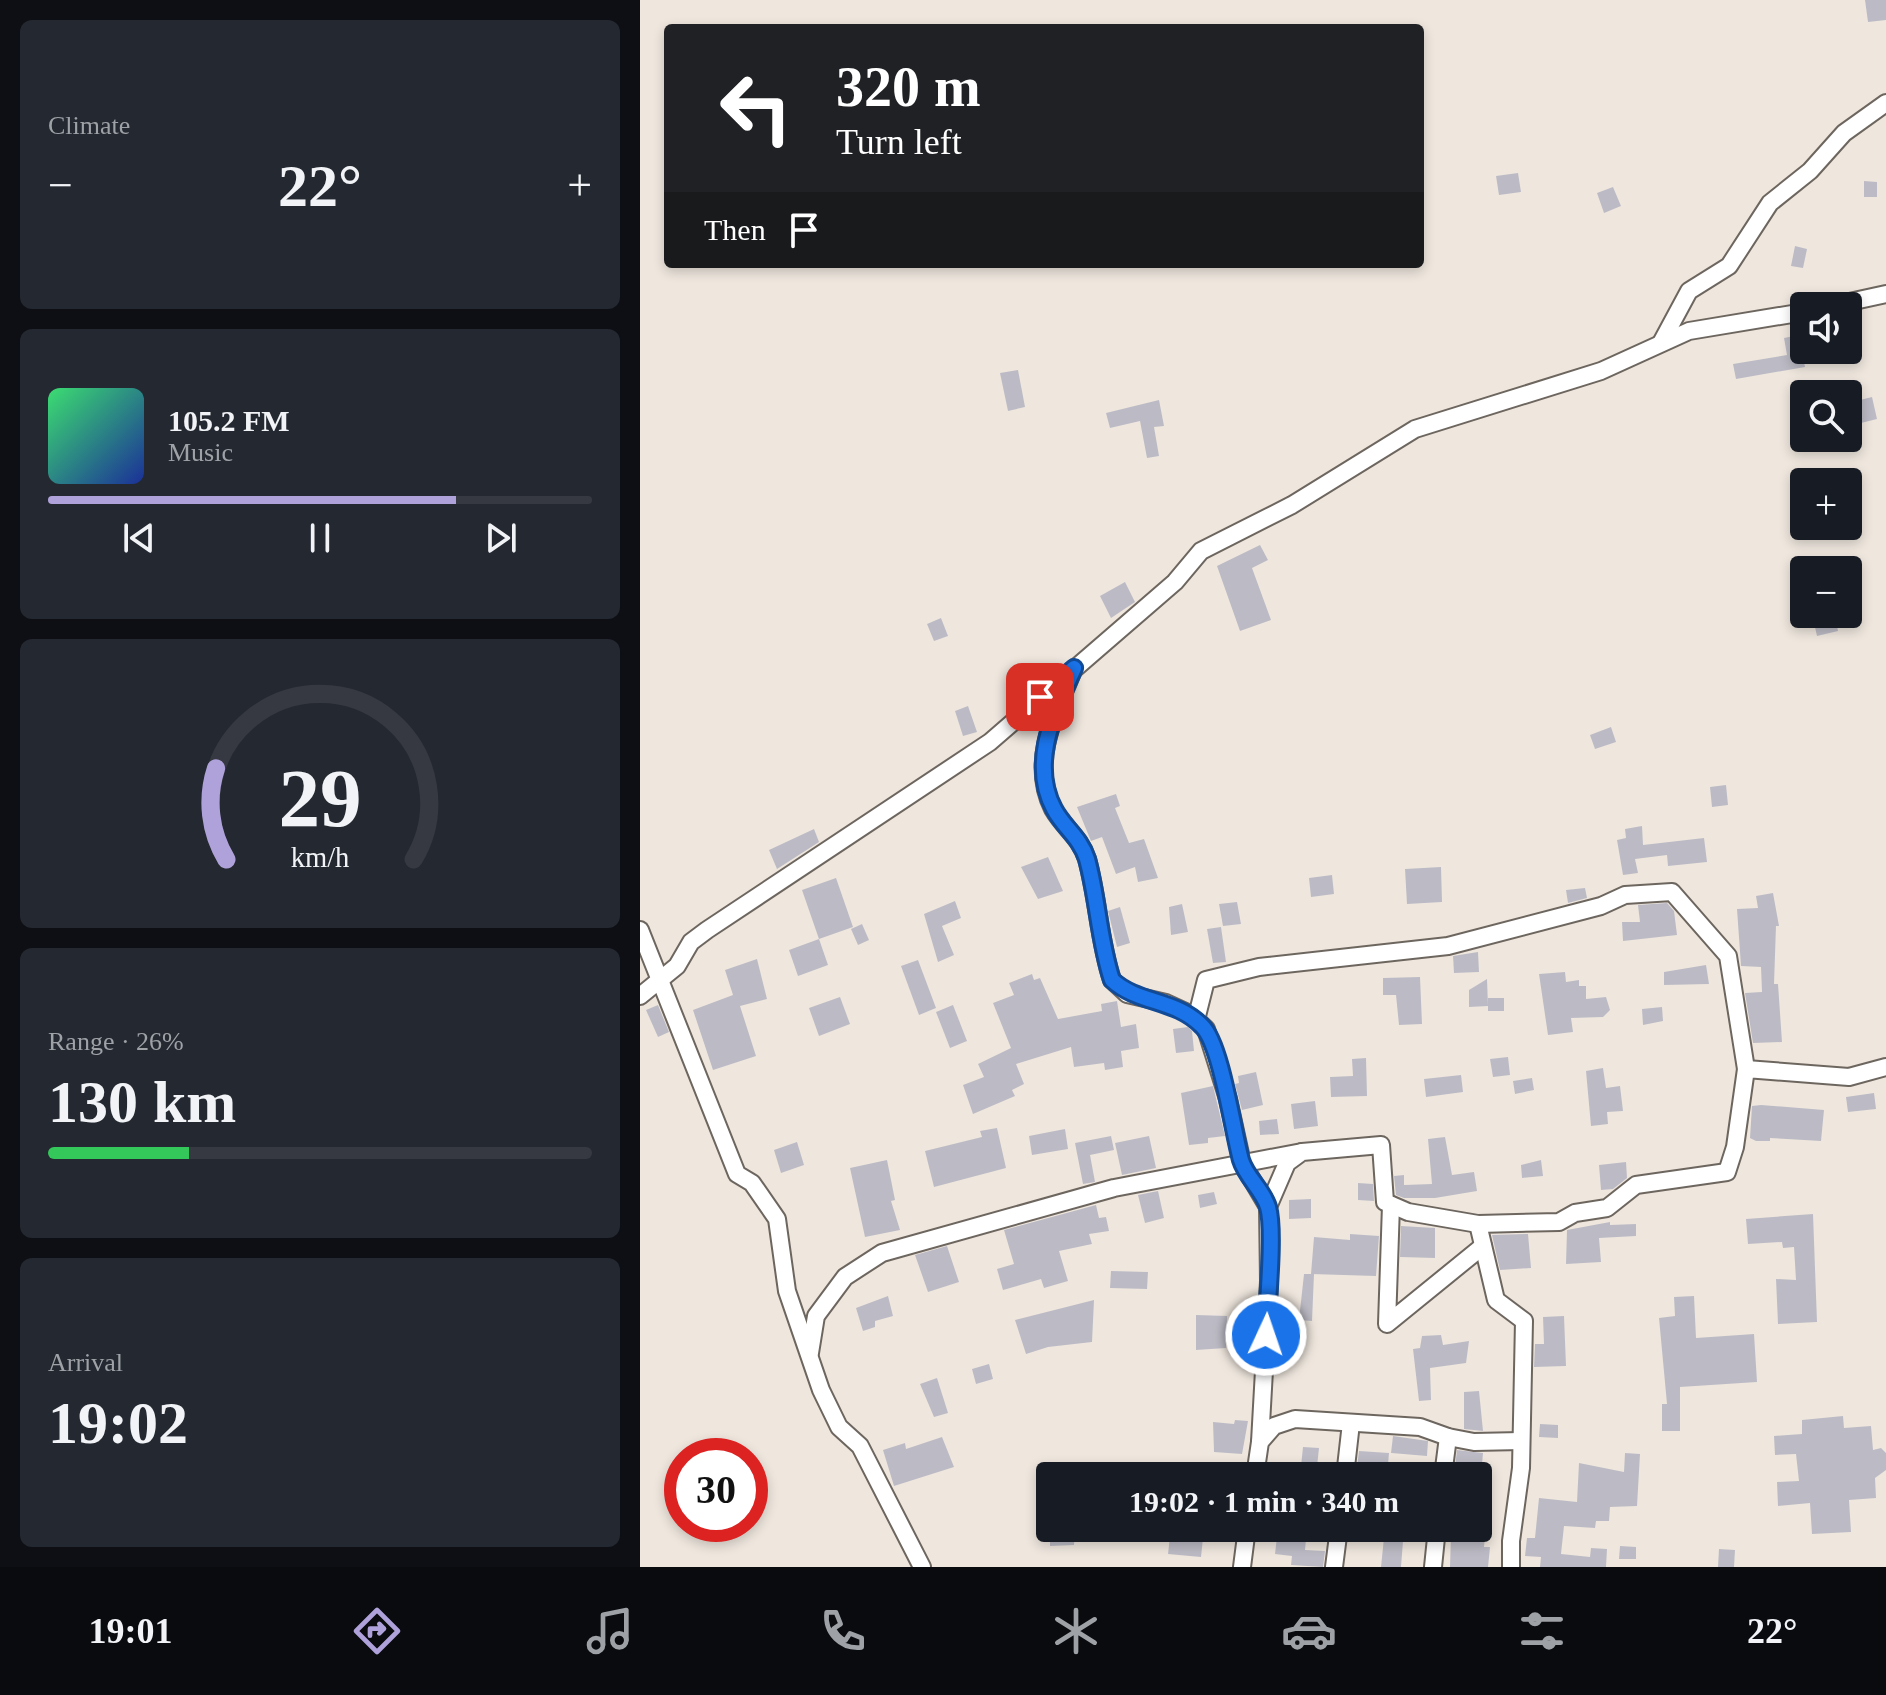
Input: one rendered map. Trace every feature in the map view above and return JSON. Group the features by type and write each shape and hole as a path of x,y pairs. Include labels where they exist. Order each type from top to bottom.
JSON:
{"street":[{"path":"1661,343 1689,291 1729,266 1770,203 1810,171 1844,133 1886,103"},
{"path":"1862,299 1886,294"},
{"path":"640,996 677,966 691,942 707,930 990,742 1175,582 1201,551 1292,505 1387,444 1440,419 1601,371 1689,331 1790,314"},
{"path":"1074,668 1055,714 1042,761 1045,790 1055,812 1081,840 1112,980 1127,994 1166,1003 1206,1029 1228,1099 1242,1163 1268,1207"},
{"path":"809,1354 816,1316 845,1277 882,1253 1114,1188 1302,1152 1381,1145 1385,1202 1391,1205 1408,1212 1478,1224 1559,1222 1575,1213 1607,1208 1636,1185 1727,1172 1735,1147 1746,1069 1728,956 1672,892 1625,895 1601,906 1448,946 1259,967 1206,980 1196,1020"},
{"path":"640,930 737,1174 758,1190 777,1219 787,1291 839,1427 860,1446 922,1567"},
{"path":"1746,1069 1849,1077 1886,1067"},
{"path":"1257,1462 1269,1281 1268,1207 1287,1163 1302,1152"},
{"path":"1391,1205 1387,1324 1483,1246"},
{"path":"1478,1224 1496,1300 1524,1321 1521,1441 1511,1567"},
{"path":"1260,1442 1274,1426 1295,1419 1420,1427 1474,1442 1521,1441"},
{"path":"1347,1462 1351,1423"},
{"path":"1445,1462 1448,1437"},
{"path":"1242,1567 1245,1542"},
{"path":"1334,1567 1337,1542"},
{"path":"1433,1567 1436,1542"}],"building":[{"path":"1865,0 1886,0 1886,20 1868,22"},
{"path":"1518,173 1521,192 1499,195 1496,176"},
{"path":"1864,181 1877,182 1877,197 1864,197"},
{"path":"1613,187 1621,206 1604,213 1597,193"},
{"path":"1795,246 1807,249 1803,268 1791,266"},
{"path":"1790,337 1790,364 1804,364 1805,367 1736,379 1733,364 1787,355 1784,338"},
{"path":"1018,370 1025,407 1008,411 1000,373"},
{"path":"1872,397 1877,419 1862,423 1862,400"},
{"path":"1159,400 1164,426 1154,427 1159,456 1147,458 1140,421 1110,428 1106,413"},
{"path":"1260,545 1268,560 1252,568 1271,620 1240,631 1217,566"},
{"path":"1125,582 1135,602 1111,618 1100,596"},
{"path":"941,618 948,636 934,641 927,624"},
{"path":"1815,628 1837,628 1838,631 1817,636"},
{"path":"968,706 977,732 963,736 955,711"},
{"path":"1611,727 1616,742 1595,749 1590,735"},
{"path":"1726,785 1728,805 1712,807 1710,787"},
{"path":"1116,794 1120,806 1115,808 1129,843 1144,839 1158,878 1138,882 1135,867 1116,874 1102,837 1091,841 1077,807"},
{"path":"1642,826 1643,845 1704,838 1707,862 1668,866 1667,855 1635,859 1638,873 1623,875 1617,840 1626,838 1625,829"},
{"path":"814,829 819,842 777,869 769,850"},
{"path":"1048,857 1063,891 1038,899 1021,867"},
{"path":"1441,867 1442,902 1407,904 1405,869"},
{"path":"1332,875 1334,894 1311,897 1309,878"},
{"path":"836,878 853,927 819,939 802,890"},
{"path":"1585,888 1587,898 1568,903 1566,890"},
{"path":"1773,893 1779,926 1776,926 1774,984 1778,984 1782,1042 1753,1043 1745,993 1762,992 1761,967 1741,966 1737,909 1758,908 1756,896"},
{"path":"955,901 961,918 942,926 954,955 938,962 924,914"},
{"path":"1237,902 1241,924 1223,926 1219,904"},
{"path":"1667,903 1674,911 1677,935 1623,941 1622,922 1640,922 1638,905"},
{"path":"1182,904 1188,932 1171,935 1169,907"},
{"path":"1120,907 1130,943 1117,947 1108,911"},
{"path":"862,924 869,940 858,945 851,929"},
{"path":"1221,927 1226,962 1213,963 1207,929"},
{"path":"819,939 828,965 798,976 789,950"},
{"path":"1478,952 1479,972 1454,973 1453,956"},
{"path":"757,959 767,999 740,1006 756,1056 713,1070 693,1010 733,995 725,970"},
{"path":"918,960 936,1008 919,1015 901,966"},
{"path":"1706,965 1709,984 1664,985 1664,972"},
{"path":"1565,972 1566,982 1579,980 1579,986 1586,986 1586,999 1606,997 1610,1010 1603,1017 1571,1018 1573,1032 1548,1035 1539,974"},
{"path":"1032,974 1034,980 1040,978 1058,1019 1102,1011 1101,1004 1117,1001 1121,1027 1136,1024 1139,1048 1121,1051 1123,1067 1105,1070 1104,1063 1074,1067 1071,1047 1016,1064 1024,1084 1012,1090 1015,1096 973,1114 963,1085 984,1077 978,1064 1011,1048 993,1003 1014,995 1009,983"},
{"path":"1420,977 1422,1024 1399,1025 1396,995 1383,995 1383,978"},
{"path":"1487,979 1488,1006 1469,1007 1469,990"},
{"path":"840,997 850,1024 819,1036 809,1008"},
{"path":"1488,998 1504,998 1504,1011 1488,1011"},
{"path":"658,1005 669,1032 658,1037 646,1010"},
{"path":"953,1005 967,1041 950,1048 936,1012"},
{"path":"1662,1007 1663,1021 1643,1025 1642,1009"},
{"path":"1188,1027 1192,1031 1194,1051 1176,1053 1173,1029"},
{"path":"1508,1057 1510,1075 1493,1077 1490,1059"},
{"path":"1366,1058 1367,1096 1331,1097 1330,1077 1353,1076 1352,1059"},
{"path":"1603,1068 1606,1088 1620,1086 1623,1111 1607,1112 1608,1124 1591,1126 1586,1071"},
{"path":"1256,1072 1263,1105 1242,1110 1235,1084 1239,1083 1238,1076"},
{"path":"1461,1075 1463,1092 1426,1097 1424,1079"},
{"path":"1532,1078 1534,1090 1515,1094 1513,1081"},
{"path":"1213,1086 1225,1136 1208,1138 1208,1143 1189,1145 1181,1093"},
{"path":"1874,1093 1876,1109 1848,1112 1846,1097"},
{"path":"1315,1101 1318,1126 1294,1129 1291,1104"},
{"path":"1752,1106 1824,1110 1821,1141 1770,1138 1770,1141 1756,1141 1750,1138"},
{"path":"1277,1119 1279,1134 1260,1135 1259,1121"},
{"path":"997,1128 1006,1168 934,1187 925,1151 982,1137 980,1131"},
{"path":"1065,1129 1068,1149 1032,1155 1029,1136"},
{"path":"1111,1136 1114,1150 1090,1155 1095,1182 1083,1184 1075,1143"},
{"path":"1149,1136 1156,1168 1122,1175 1115,1143"},
{"path":"1445,1137 1452,1175 1474,1172 1477,1191 1435,1198 1396,1195 1394,1176 1404,1175 1404,1185 1432,1184 1428,1139"},
{"path":"797,1142 804,1165 781,1173 774,1150"},
{"path":"887,1160 895,1200 891,1201 900,1230 865,1237 850,1168"},
{"path":"1541,1160 1543,1176 1522,1178 1521,1165"},
{"path":"1626,1162 1627,1178 1613,1189 1601,1190 1599,1165"},
{"path":"1358,1183 1373,1184 1374,1201 1358,1200"},
{"path":"1158,1191 1164,1218 1145,1223 1138,1195"},
{"path":"1214,1192 1217,1204 1200,1208 1198,1195"},
{"path":"1311,1199 1311,1218 1289,1219 1289,1200"},
{"path":"1096,1205 1099,1218 1106,1217 1109,1231 1089,1234 1092,1244 1059,1251 1068,1281 1044,1288 1041,1279 1003,1290 997,1269 1014,1264 1004,1230"},
{"path":"1813,1214 1817,1322 1778,1324 1776,1279 1796,1280 1794,1247 1783,1248 1782,1242 1748,1244 1746,1219"},
{"path":"1610,1222 1610,1225 1636,1224 1636,1236 1599,1238 1601,1262 1566,1264 1567,1230"},
{"path":"1401,1226 1435,1228 1435,1258 1400,1257"},
{"path":"1350,1234 1379,1236 1376,1276 1311,1274 1314,1237 1350,1240"},
{"path":"1528,1234 1531,1268 1500,1270 1492,1235"},
{"path":"947,1246 959,1282 928,1292 915,1255"},
{"path":"1111,1271 1148,1272 1147,1289 1110,1288"},
{"path":"1304,1274 1314,1274 1312,1321 1299,1320"},
{"path":"888,1296 893,1316 875,1321 875,1327 863,1331 856,1308"},
{"path":"1694,1296 1696,1338 1754,1334 1757,1382 1680,1387 1680,1431 1662,1431 1662,1404 1667,1404 1659,1318 1675,1316 1674,1297"},
{"path":"1094,1300 1092,1342 1048,1347 1026,1354 1015,1320"},
{"path":"1196,1315 1227,1316 1226,1348 1196,1350"},
{"path":"1564,1316 1566,1366 1534,1367 1535,1344 1544,1344 1543,1317"},
{"path":"1441,1335 1443,1345 1469,1341 1466,1363 1430,1368 1431,1400 1419,1401 1413,1349 1420,1348 1422,1336"},
{"path":"989,1364 993,1379 976,1384 972,1369"},
{"path":"937,1378 948,1413 934,1417 920,1384"},
{"path":"1479,1391 1483,1431 1464,1429 1464,1392"},
{"path":"1843,1416 1844,1428 1871,1426 1873,1450 1881,1448 1886,1453 1886,1470 1875,1478 1876,1498 1849,1500 1851,1532 1812,1534 1810,1503 1778,1506 1777,1482 1799,1481 1796,1454 1775,1455 1774,1436 1802,1434 1802,1420"},
{"path":"1235,1420 1248,1421 1242,1454 1214,1452 1213,1422 1234,1424"},
{"path":"1540,1424 1558,1425 1558,1438 1539,1437"},
{"path":"1393,1436 1428,1441 1427,1456 1391,1453"},
{"path":"942,1437 954,1467 894,1486 883,1450 905,1443 906,1449"},
{"path":"1303,1447 1319,1448 1318,1462 1301,1462"},
{"path":"1457,1450 1483,1453 1482,1462 1456,1462"},
{"path":"1359,1451 1389,1453 1388,1462 1358,1462"},
{"path":"1625,1453 1640,1454 1637,1506 1610,1507 1609,1521 1596,1521 1595,1528 1564,1526 1561,1554 1590,1557 1591,1548 1607,1549 1606,1567 1540,1567 1541,1557 1525,1556 1527,1538 1535,1538 1539,1498 1577,1502 1579,1463 1624,1472"},
{"path":"1050,1542 1074,1542 1074,1545 1050,1546"},
{"path":"1169,1542 1203,1542 1201,1557 1168,1554"},
{"path":"1276,1542 1306,1542 1305,1550 1325,1551 1323,1567 1291,1565 1292,1556 1275,1554"},
{"path":"1384,1542 1403,1542 1401,1567 1381,1567"},
{"path":"1451,1542 1484,1542 1484,1547 1490,1547 1488,1567 1450,1567"},
{"path":"1620,1546 1636,1547 1636,1559 1619,1559"},
{"path":"1719,1549 1735,1550 1734,1567 1718,1567"}],"route":[{"path":"1040,697 1074,668 1055,714 1042,761 1045,790 1055,812 1081,840 1088,862 1105,961 1112,980 1127,994 1166,1003 1190,1014 1206,1029 1228,1099 1242,1163 1268,1207 1266,1335"}]}
